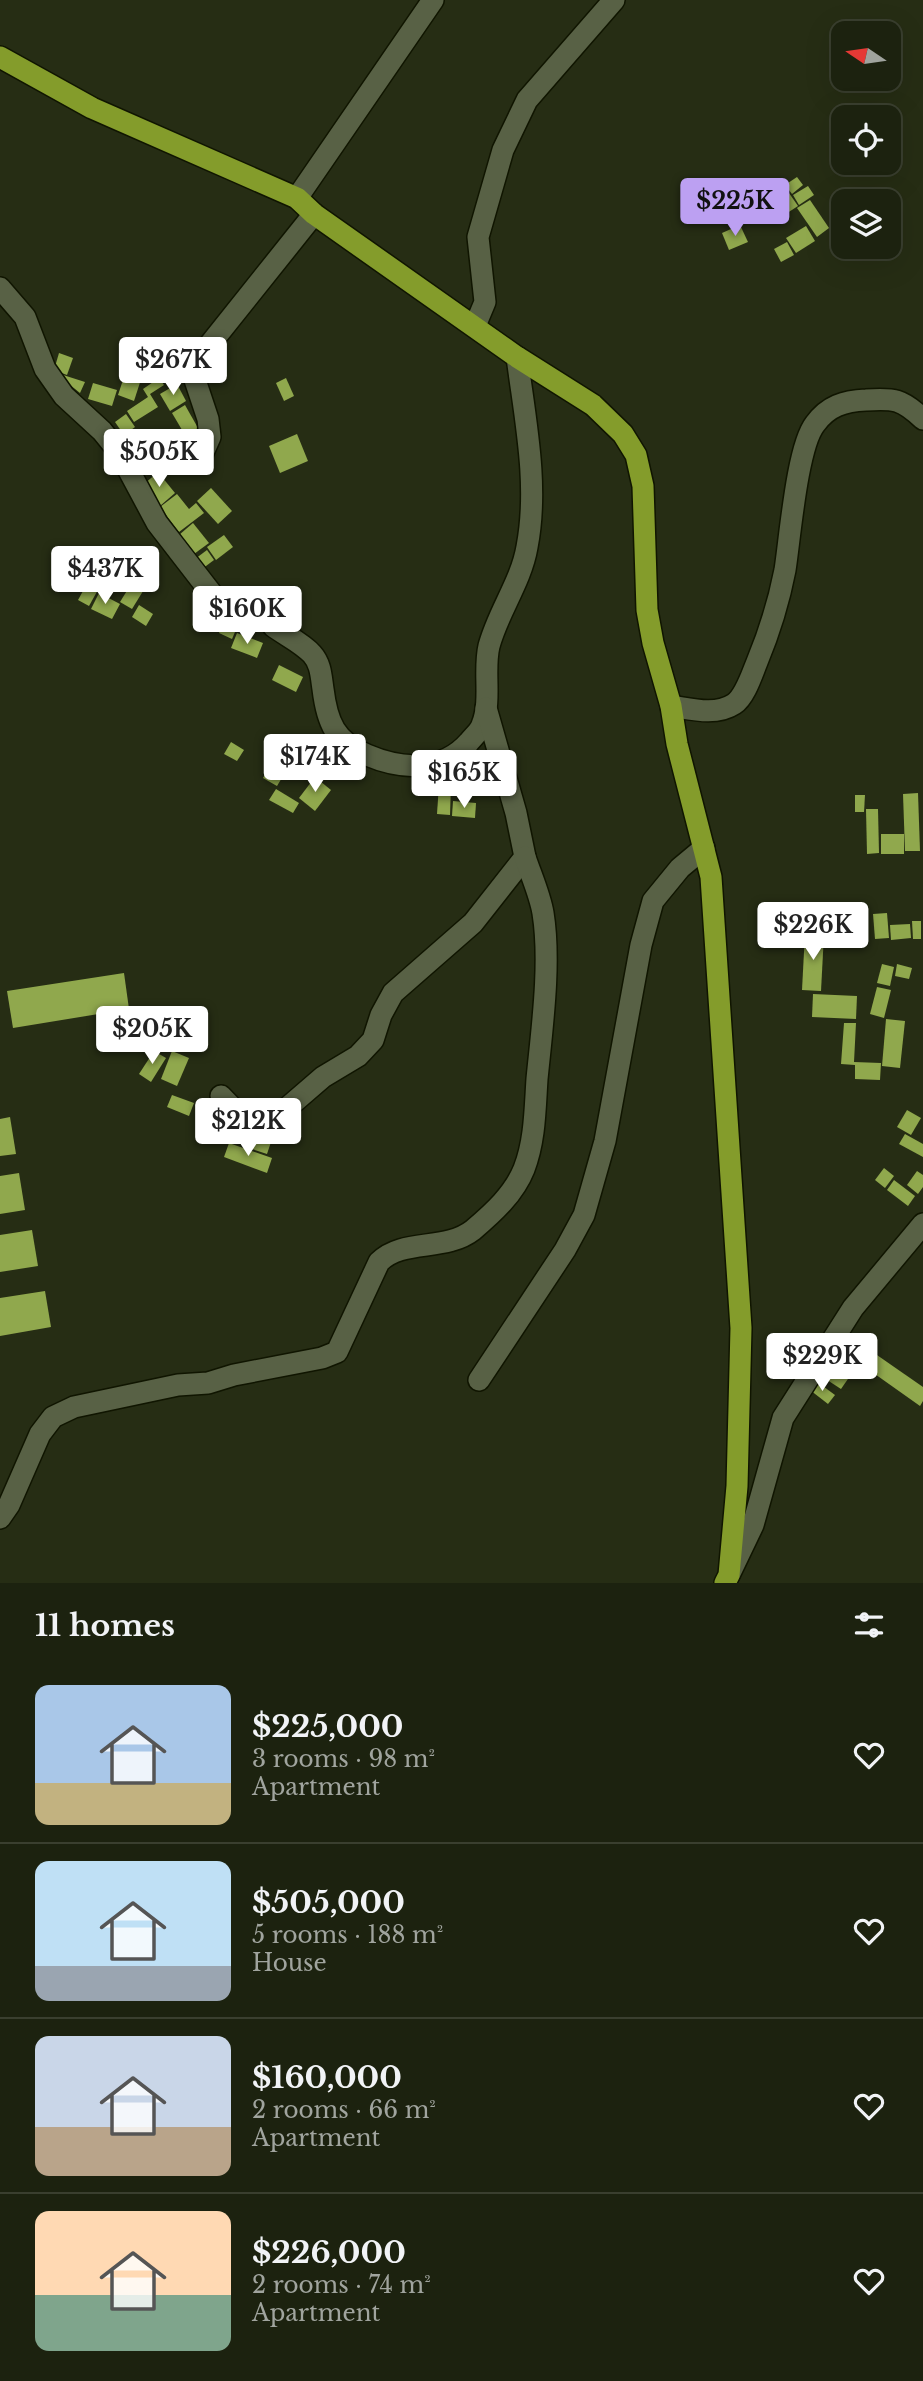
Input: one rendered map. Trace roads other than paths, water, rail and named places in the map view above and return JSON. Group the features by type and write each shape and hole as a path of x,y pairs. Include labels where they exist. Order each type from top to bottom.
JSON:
{"main road":[{"path":"0,57 92,108 297,198 314,214 517,356 593,405 623,435 636,455 643,486 647,610 711,877 741,1328 737,1486 727,1579"}],"street":[{"path":"297,198 433,0"},
{"path":"475,326 485,302 478,237 503,150 527,100 614,0"},
{"path":"202,455 209,437 209,428 195,380 196,366 203,353 314,214"},
{"path":"0,288 25,317 45,369 64,396 102,431 119,452 157,523 222,607"},
{"path":"274,626 312,654 322,670 323,691 331,723 341,742 368,755 408,766 431,765 459,754 482,726 488,651 495,624 527,549 533,499 517,356"},
{"path":"671,706 716,711 736,703 750,679 767,638 784,573 804,450 813,426 830,407 851,401 896,399 923,393"},
{"path":"896,399 908,405 923,419"},
{"path":"0,1518 9,1505 40,1434 54,1417 74,1407 323,1359 337,1352 346,1338 350,1320 379,1262 389,1252 442,1244 471,1232 511,1193 524,1168 532,1138 544,967 543,912 525,857 516,813 485,705"},
{"path":"479,1380 565,1251 584,1215 605,1141 642,945 653,901 680,868 704,848"},
{"path":"221,1096 247,1123 261,1125 272,1121 323,1077 358,1056 373,1040 381,1015 393,993 473,923 525,857"},
{"path":"727,1579 753,1525 783,1418 853,1308 923,1224"}]}
